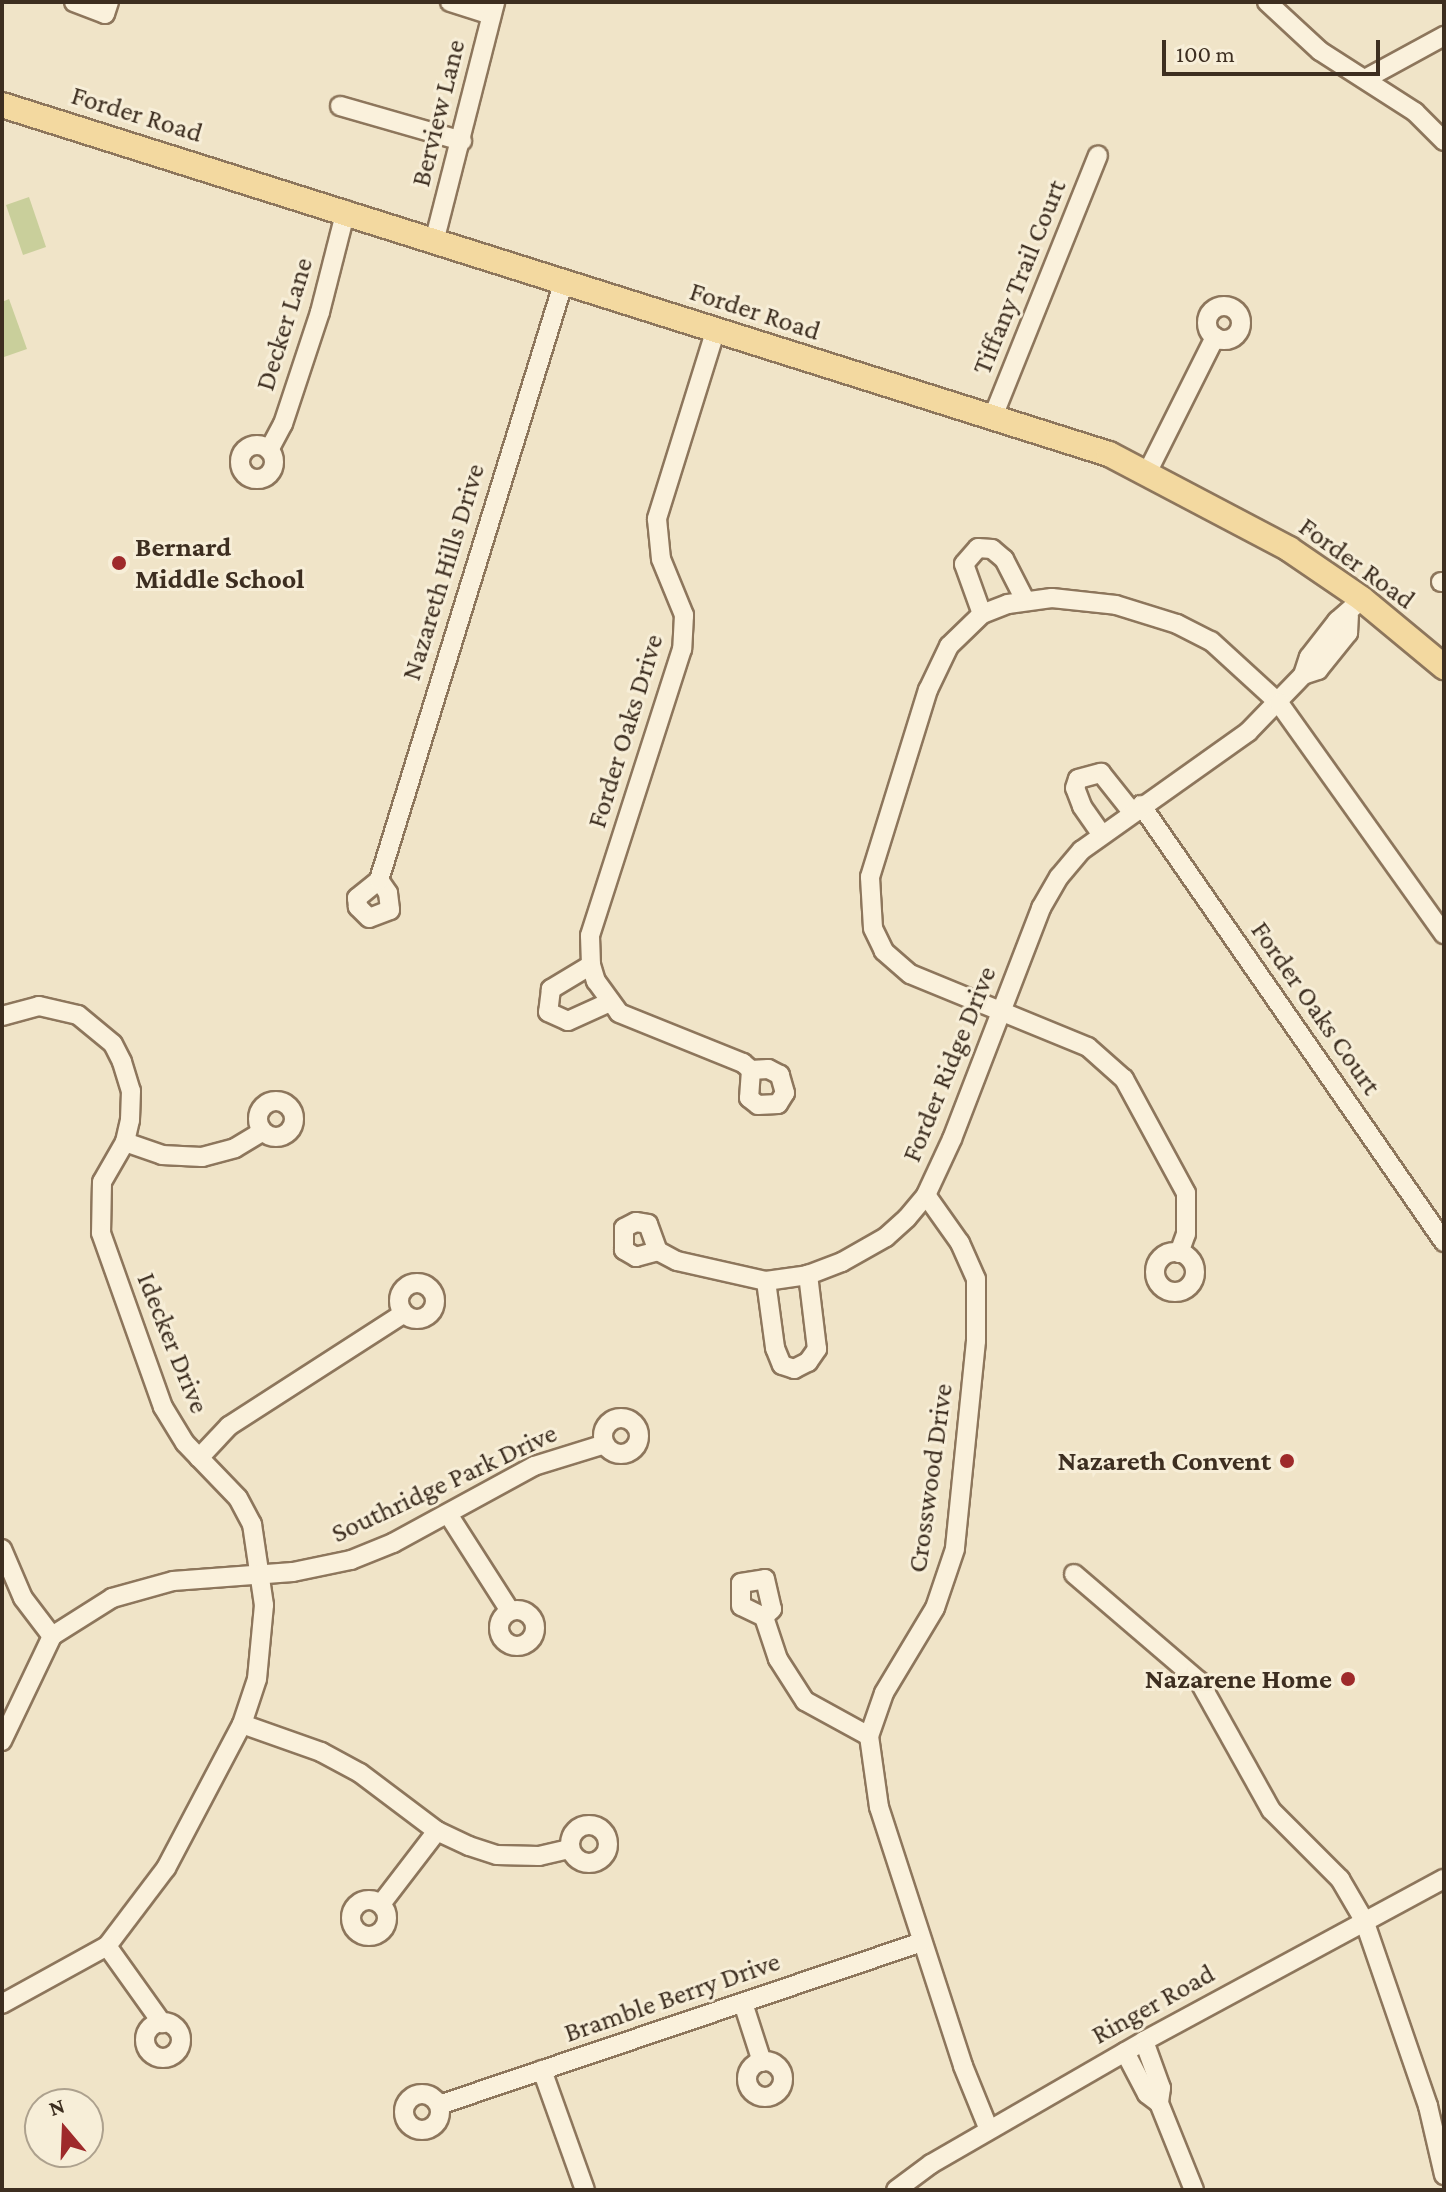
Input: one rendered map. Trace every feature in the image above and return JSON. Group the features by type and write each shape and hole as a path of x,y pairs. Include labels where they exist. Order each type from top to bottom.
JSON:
{"main road":[{"name":"Forder Road","path":"2,105 435,238 1148,471 1254,527 1355,608 1444,667"}],"street":[{"path":"74,2 107,8"},
{"path":"450,2 493,9"},
{"path":"1267,2 1320,51 1367,78 1444,141"},
{"name":"Berview Lane","path":"435,238 493,9"},
{"path":"1367,78 1444,36"},
{"path":"340,106 462,141"},
{"name":"Tiffany Trail Court","path":"992,419 1098,155"},
{"name":"Decker Lane","path":"269,450 283,424 320,312 346,210"},
{"name":"Nazareth Hills Drive","path":"379,880 564,281"},
{"name":"Forder Oaks Drive","path":"591,965 590,936 682,649 684,615 661,559 657,519 716,329"},
{"path":"1148,471 1215,337"},
{"path":"982,614 964,564 978,548 992,549 1004,559 1025,600"},
{"path":"1179,1253 1186,1234 1186,1193 1124,1079 1088,1047 934,987 897,963 878,940 869,904 870,877 940,659 982,614 1025,600 1116,605 1177,624 1211,641 1279,703 1444,934"},
{"name":"Forder Ridge Drive","path":"658,1251 677,1261 766,1281 808,1275 886,1237 926,1195 1000,1011 1059,877 1102,835 1248,732 1303,675 1309,657 1337,621 1355,608"},
{"path":"1102,835 1078,797 1078,779 1101,773 1137,809"},
{"name":"Forder Oaks Court","path":"1137,809 1444,1242"},
{"path":"610,1002 568,1021 548,1012 551,989 591,965 610,1002 641,1026 743,1063 751,1070"},
{"name":"Idecker Drive","path":"2,1016 18,1008 58,1008 78,1015 113,1044 131,1091 125,1142 102,1182 101,1233 163,1407 199,1458 238,1498 252,1524 262,1571 257,1679 242,1724 166,1868 107,1946 2,2004"},
{"path":"125,1142 162,1155 202,1157 235,1148 262,1132"},
{"name":"Crosswood Drive","path":"926,1195 960,1243 976,1279 976,1341 955,1549 935,1608 884,1693 869,1736 875,1791 922,1942 989,2130"},
{"path":"766,1281 775,1348 782,1365 794,1369 808,1362 817,1349 808,1275"},
{"path":"199,1458 229,1426 403,1314"},
{"name":"Southridge Park Drive","path":"52,1636 112,1598 142,1587 262,1571 293,1572 351,1560 448,1514 534,1466 605,1444"},
{"path":"448,1514 510,1611"},
{"path":"2,1549 23,1598 52,1636 2,1741"},
{"path":"1074,1574 1199,1681 1271,1810 1340,1879 1364,1920 1428,2106 1444,2175"},
{"path":"764,1617 778,1659 805,1701 869,1736"},
{"path":"242,1724 321,1752 360,1773 437,1831 497,1855 539,1856 570,1849"},
{"path":"381,1904 437,1831"},
{"name":"Ringer Road","path":"896,2190 989,2130 1144,2041 1444,1879"},
{"name":"Bramble Berry Drive","path":"439,2105 922,1942"},
{"path":"107,1946 162,2023"},
{"path":"743,2003 762,2062"},
{"path":"1144,2041 1161,2088 1159,2103 1194,2190"},
{"path":"1125,2052 1147,2094 1159,2103"},
{"path":"542,2070 585,2190"}],"green space":[{"path":"29,197 46,247 23,255 6,205"},
{"path":"9,299 27,349 4,357 2,302"}],"place":[{"name":"Bernard Middle School","path":"119,563"},
{"name":"Nazareth Convent","path":"1287,1461"},
{"name":"Nazarene Home","path":"1348,1679"}]}
